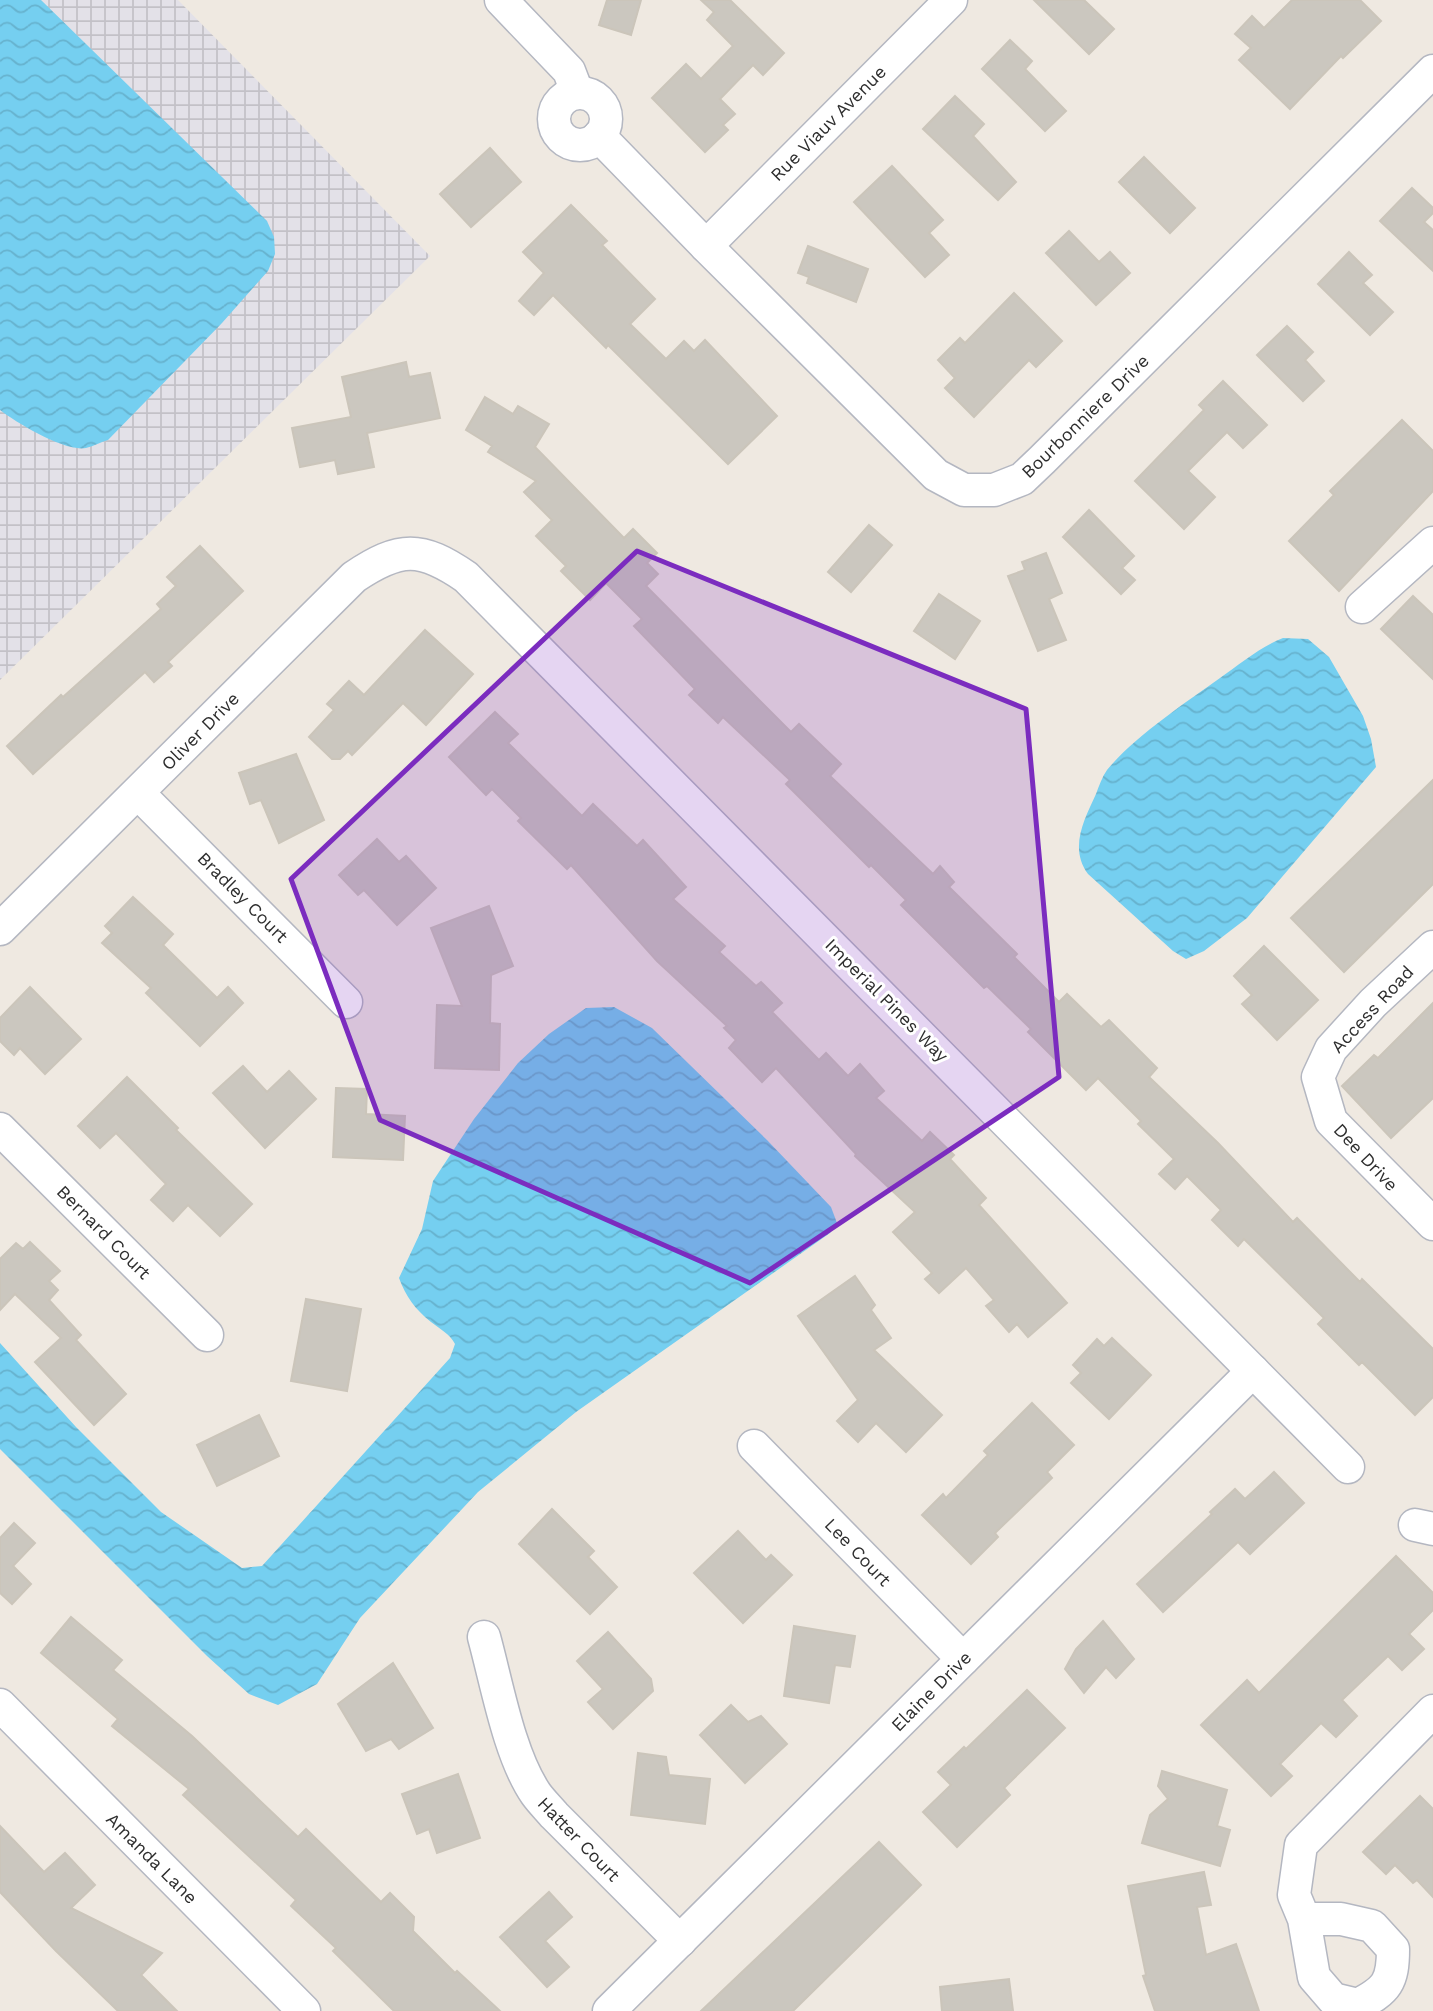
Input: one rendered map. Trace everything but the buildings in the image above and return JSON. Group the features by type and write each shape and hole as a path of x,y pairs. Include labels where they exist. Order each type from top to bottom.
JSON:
{"street":[{"path":"501,0 569,71 577,92"},
{"name":"Rue Viauv Avenue","path":"706,246 951,0"},
{"name":"Bourbonniere Drive","path":"599,136 936,475 964,490 994,490 1021,479 1042,460 1433,71"},
{"path":"577,92 594,96 601,103 606,120 599,136 585,145 569,143 557,131 553,116 556,107 568,95 577,92"},
{"name":"Oliver Drive","path":"0,929 354,577 380,560 413,552"},
{"name":"Imperial Pines Way","path":"413,552 442,560 466,577 1348,1467"},
{"path":"1362,607 1430,553"},
{"name":"Bradley Court","path":"138,793 346,1002"},
{"name":"Access Road","path":"1318,1077 1331,1049 1373,1003 1433,947"},
{"name":"Dee Drive","path":"1318,1077 1331,1121 1433,1224"},
{"name":"Bernard Court","path":"0,1129 207,1335"},
{"name":"Elaine Drive","path":"609,2011 1253,1371"},
{"name":"Lee Court","path":"754,1446 963,1659"},
{"name":"Hatter Court","path":"484,1637 521,1766 536,1793 680,1941"},
{"name":"Amanda Lane","path":"0,1705 304,2011"},
{"path":"1304,1919 1294,1895 1301,1845 1433,1711"}],"highlighted area":[{"path":"637,551 1026,709 1059,1077 750,1283 380,1120 291,879"}],"shaded area":[{"path":"0,0 178,0 430,256 0,680"}],"water":[{"path":"0,0 41,0 267,221 274,237 275,254 268,271 222,323 108,440 86,448 66,446 54,441 0,410"},
{"path":"1283,638 1308,639 1329,657 1363,716 1376,767 1247,918 1204,951 1186,959 1173,951 1088,874 1082,864 1079,844 1083,824 1105,773 1131,745 1243,662"},
{"path":"614,1007 652,1028 767,1140 831,1207 837,1223 830,1233 576,1412 478,1492 360,1618 317,1684 278,1705 249,1694 207,1656 0,1449 0,1343 76,1427 161,1512 242,1568 262,1566 450,1358 455,1344 453,1340 416,1307 399,1278 422,1229 433,1181 474,1119 518,1063 549,1034 586,1008"}]}
